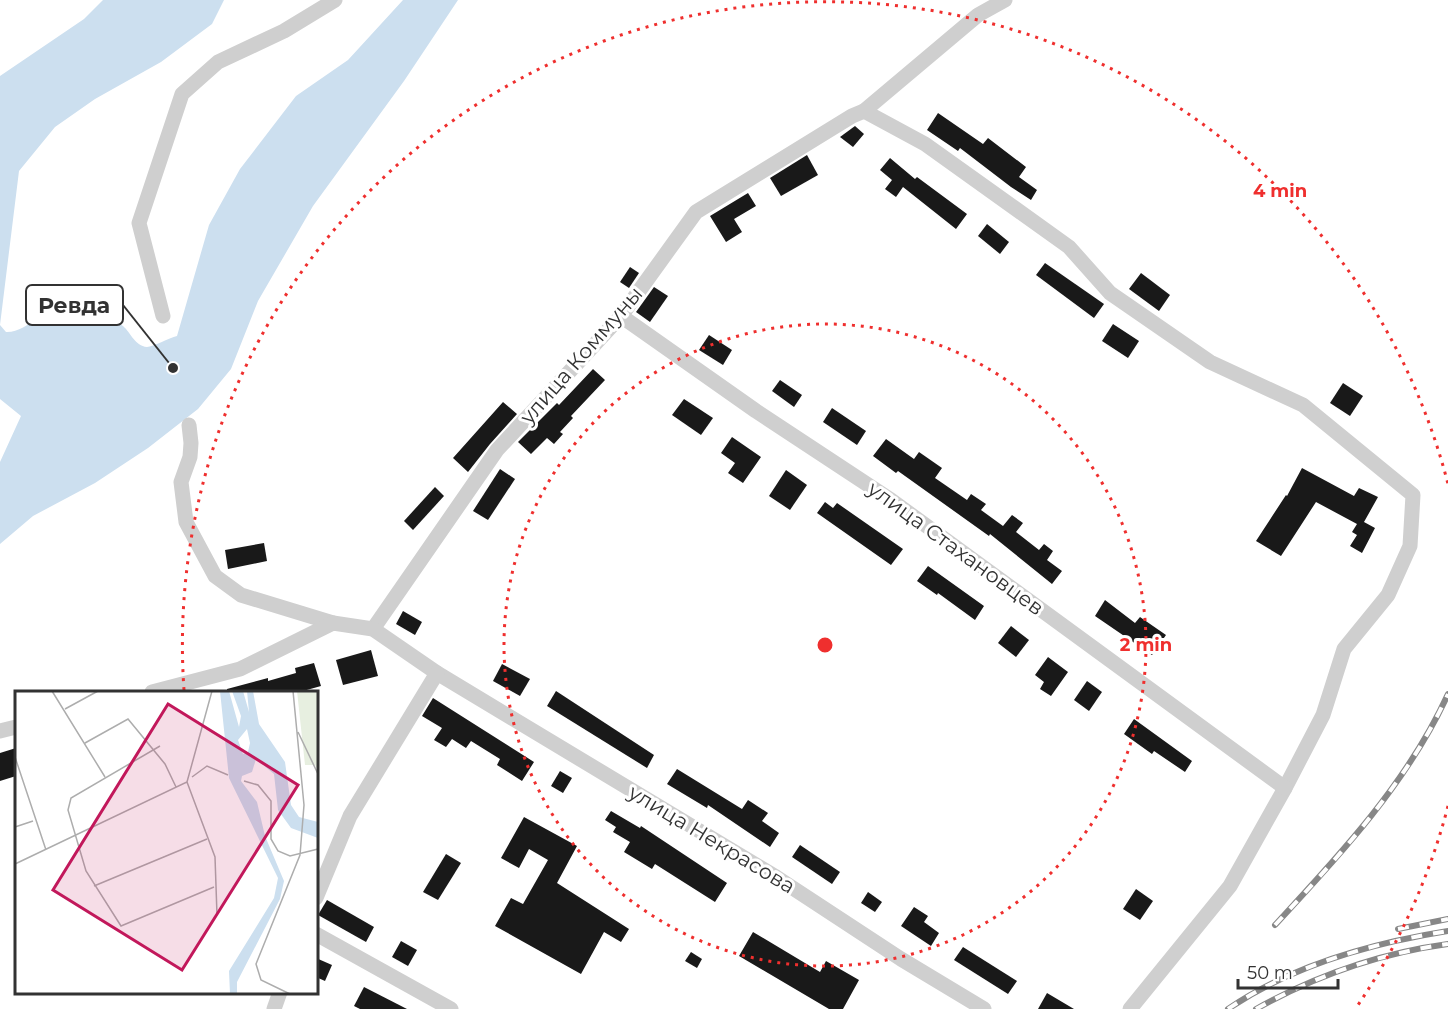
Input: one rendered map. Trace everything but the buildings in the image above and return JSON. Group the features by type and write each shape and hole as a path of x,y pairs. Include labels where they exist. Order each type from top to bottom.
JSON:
{"street":[{"path":"163,316 139,223 182,94 218,62 284,32 334,0"},
{"name":"улица Коммуны","path":"373,629 497,450 621,316 696,212 852,116 864,111 978,15 1005,0"},
{"path":"864,111 926,144 1069,247 1110,293 1210,362 1303,405 1413,495 1410,546 1388,595 1344,649 1323,715 1285,788 1230,886 1130,1009"},
{"name":"улица Стахановцев","path":"621,316 756,411 891,500 1285,788"},
{"path":"189,425 190,457 181,482 186,522 215,576 240,595 333,623 373,629 437,673 350,816 318,893"},
{"path":"159,691 240,669 333,623"},
{"name":"улица Некрасова","path":"437,673 776,877 901,959 984,1009"},
{"path":"0,731 15,727"},
{"path":"318,935 451,1009"},
{"path":"274,1009 280,994"}],"water":[{"path":"103,0 224,0 212,24 161,62 95,99 55,127 19,171 0,325 0,76 84,19"},
{"path":"403,0 458,0 404,81 313,206 258,301 231,369 198,409 148,448 95,483 33,516 0,544 0,462 21,416 0,399 0,325 6,332 15,331 49,310 70,303 83,303 123,326 136,342 143,346 150,347 177,336 209,225 240,169 296,96 348,60"}],"railway":[{"path":"1275,925 1348,844 1393,787 1432,726 1448,694"},
{"path":"1398,929 1448,919"},
{"path":"1228,1009 1278,980 1333,958 1390,942 1448,931"},
{"path":"1256,1009 1301,986 1349,967 1398,953 1448,944"}],"place":[{"name":"Ревда","path":"173,368"}]}
